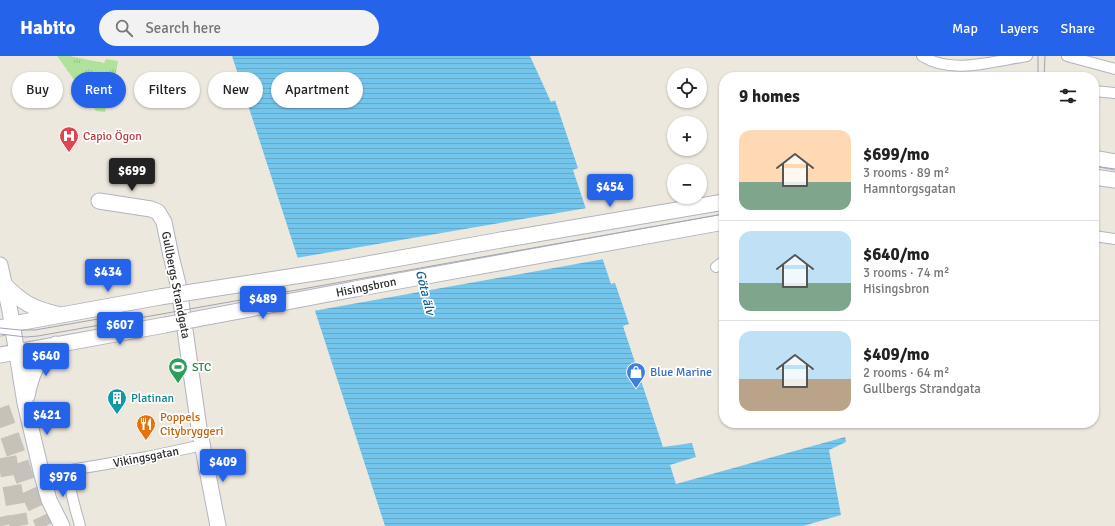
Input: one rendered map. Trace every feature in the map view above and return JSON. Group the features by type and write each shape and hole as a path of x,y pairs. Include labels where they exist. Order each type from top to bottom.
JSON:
{"main road":[{"path":"1099,153 1115,155"},
{"path":"1099,159 1115,162"},
{"path":"1099,178 1115,180"},
{"name":"Gullbergs Strandgata","path":"99,201 145,207 158,212 164,222 179,288 203,445 218,526"},
{"name":"Hisingsbron","path":"6,326 160,297 334,270 719,203"},
{"name":"Hisingsbron","path":"0,355 719,223"},
{"path":"0,265 4,284 6,326 17,352 25,403 42,475 49,500 62,526"},
{"name":"Hisingsbron","path":"4,284 12,293 32,307 61,315"},
{"path":"25,403 30,381 36,366 56,344"}],"street":[{"path":"922,56 950,66 978,65 1027,56"},
{"path":"1067,56 1115,69"},
{"path":"1099,91 1115,93"},
{"path":"1099,237 1115,239"},
{"name":"Vikingsgatan","path":"42,475 147,457 203,445"},
{"path":"68,470 73,504 80,526"}],"green space":[{"path":"57,56 70,56 104,63 106,59 118,61 116,72 71,72 71,76"},
{"path":"94,108 106,108 105,112 96,111"}],"water":[{"name":"Göta älv","path":"232,56 540,56 578,168 573,170 611,284 615,283 629,324 623,326 663,447 692,443 696,457 670,465 676,484 845,437 846,442 829,450 841,515 803,526 385,526 249,108 263,108 263,72 237,72"}],"pier":[{"path":"530,56 542,56 558,99 551,102"},
{"path":"587,208 604,259 313,311 296,258"}],"tunnel":[{"path":"0,408 27,485 46,526"},
{"path":"7,457 19,526"},
{"path":"0,517 2,526"}],"tram line":[{"path":"1038,56 1038,72"},
{"path":"1044,72 1045,56"},
{"path":"1099,167 1115,169"},
{"path":"0,334 26,337 38,336 719,215"},
{"path":"0,328 35,330 127,314"}],"place":[{"name":"Capio Ögon","path":"69,153"},
{"name":"STC","path":"178,384"},
{"name":"Blue Marine","path":"636,389"},
{"name":"Platinan","path":"117,415"},
{"name":"Poppels Citybryggeri","path":"146,441"}]}
